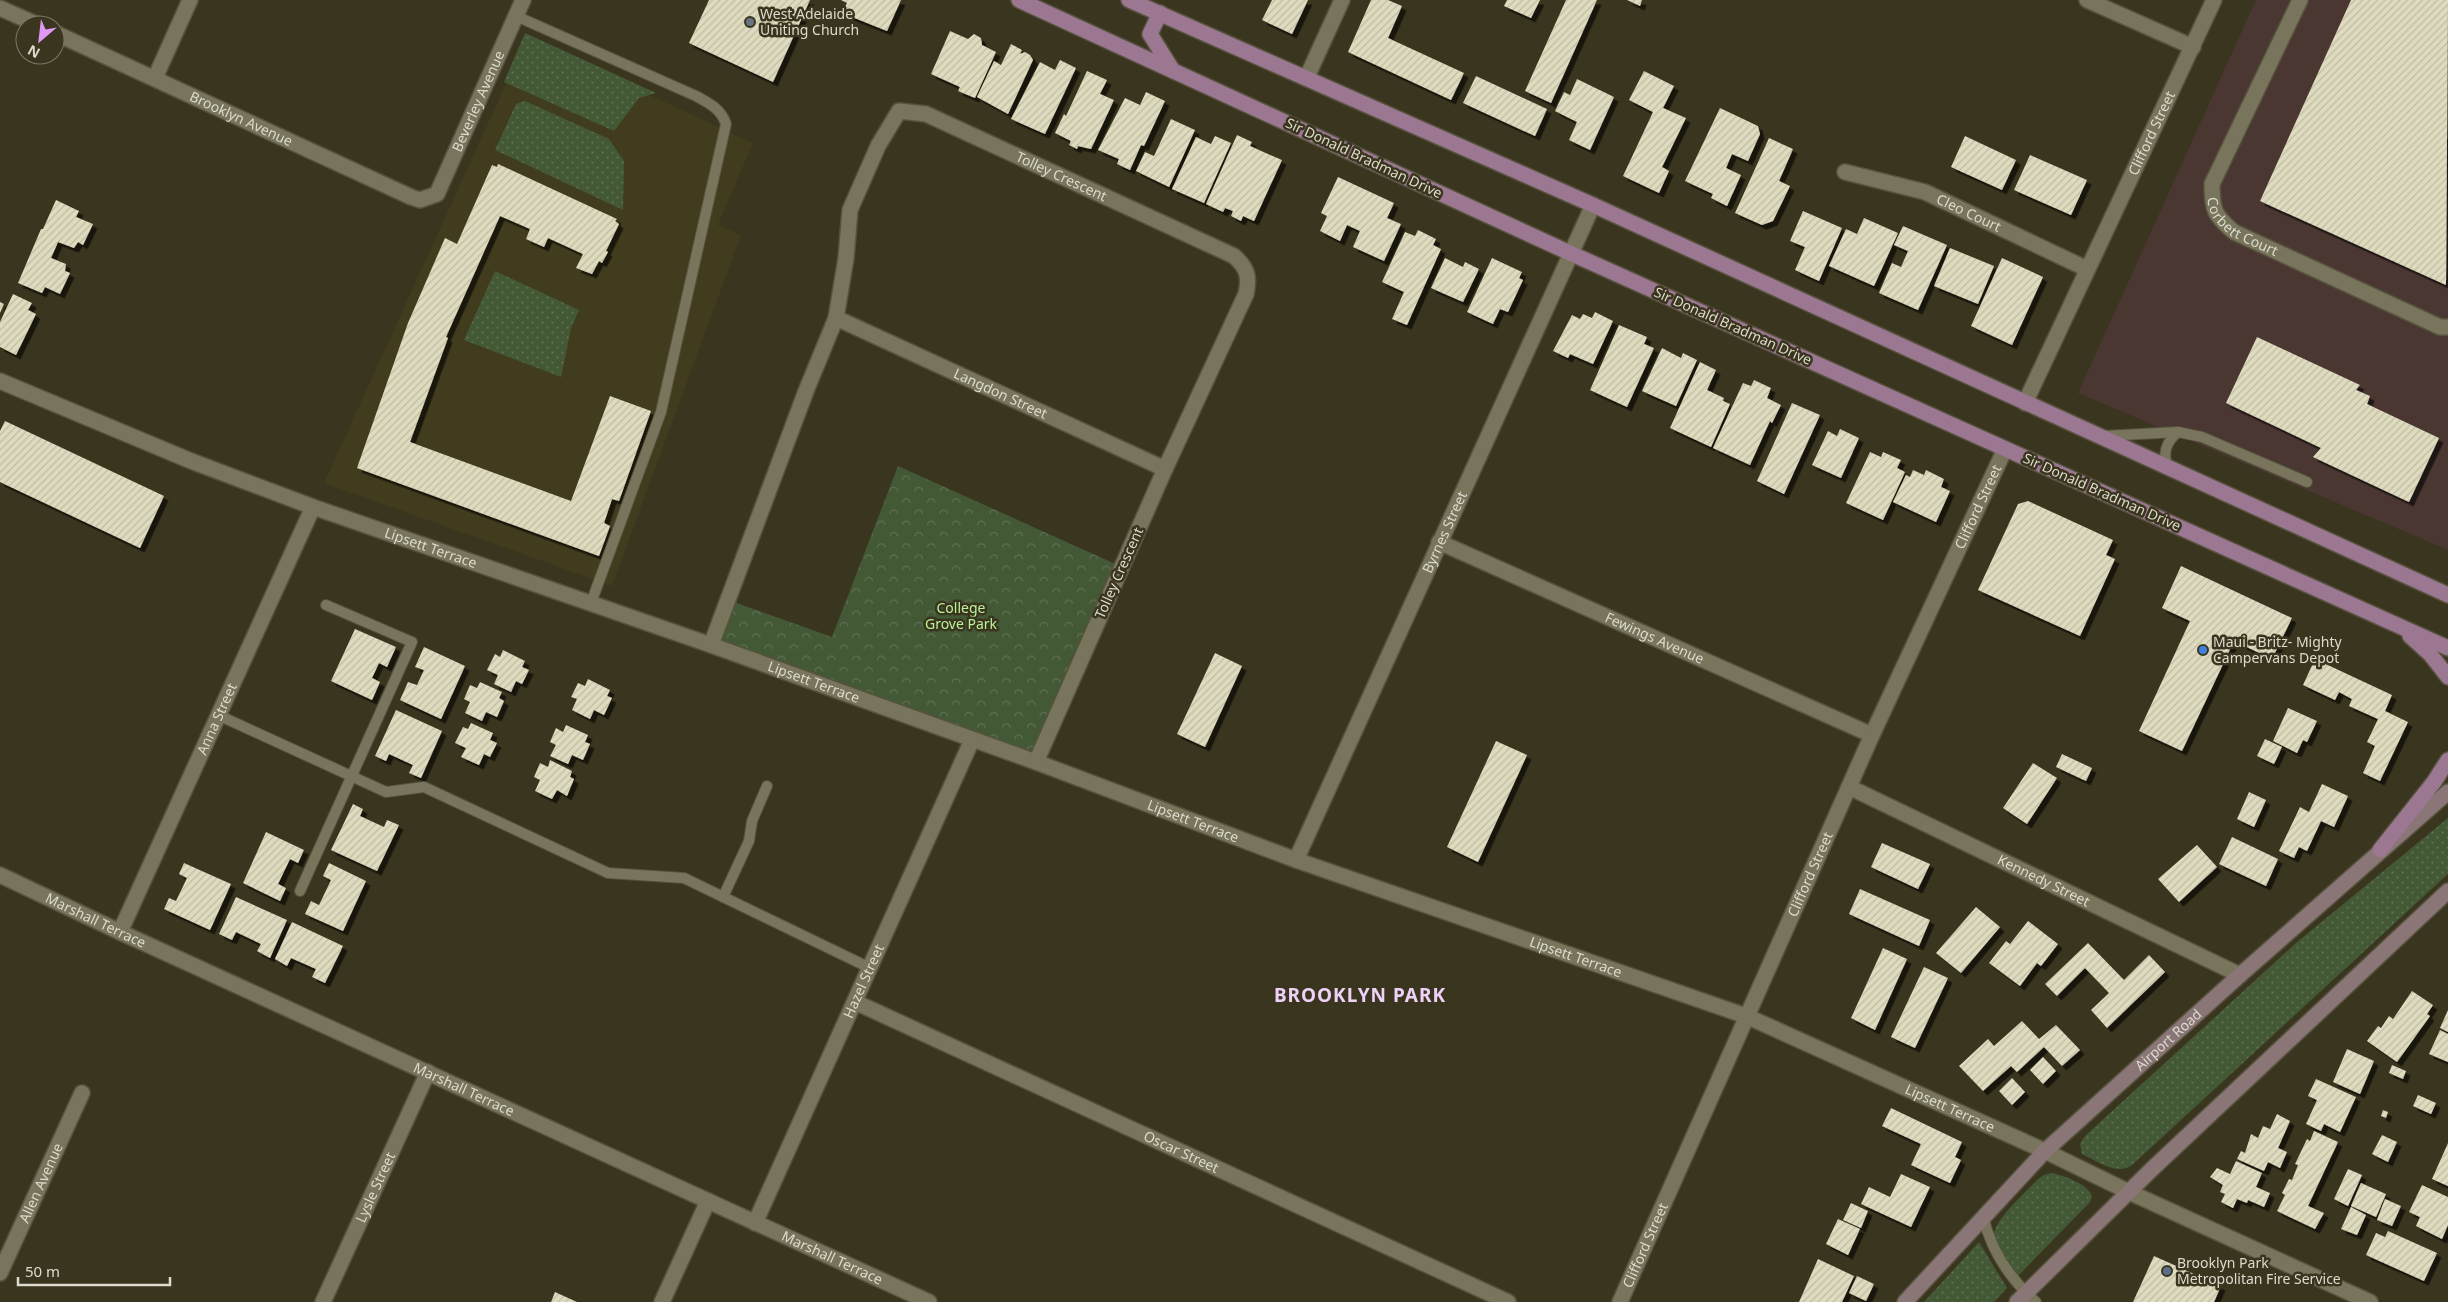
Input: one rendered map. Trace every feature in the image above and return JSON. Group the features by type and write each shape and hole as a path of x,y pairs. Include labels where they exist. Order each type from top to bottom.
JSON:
{"main road":[{"name":"Sir Donald Bradman Drive","path":"1019,0 1570,253 2448,648"},
{"path":"1129,0 1307,77 1593,205 2448,595"},
{"path":"1160,13 1150,34 1173,71"},
{"path":"2388,568 2448,586"},
{"path":"2401,627 2430,654 2448,677"},
{"path":"2380,850 2434,782 2448,760"},
{"name":"Airport Road","path":"1905,1302 2044,1151 2240,974 2448,792"},
{"path":"2026,1299 2129,1192 2446,898"}],"street":[{"path":"155,78 190,0"},
{"name":"Beverley Avenue","path":"430,198 438,194 523,0"},
{"path":"1307,77 1342,0"},
{"path":"2087,0 2193,47"},
{"name":"Clifford Street","path":"2025,403 2214,0"},
{"name":"Corbett Court","path":"2300,0 2212,184 2212,204 2218,218 2234,232 2440,327 2448,327"},
{"path":"0,8 16,15"},
{"name":"Brooklyn Avenue","path":"65,38 410,197 420,200 430,198"},
{"name":"Tolley Crescent","path":"711,645 806,391 836,318 846,258 850,210 878,146 899,111 926,114 1234,256 1245,266 1249,278 1246,294 1165,470 1036,762"},
{"name":"Cleo Court","path":"1845,172 1925,192 2087,269"},
{"name":"Byrnes Street","path":"1296,860 1593,205"},
{"name":"Langdon Street","path":"836,318 1165,470"},
{"name":"Lipsett Terrace","path":"0,381 191,461 313,507 711,645 1036,762 1296,860 1746,1016 2370,1302"},
{"name":"Clifford Street","path":"1620,1302 1872,735 2005,449"},
{"name":"Anna Street","path":"120,932 313,507"},
{"name":"Fewings Avenue","path":"1439,542 1872,735"},
{"name":"Hazel Street","path":"755,1223 972,740"},
{"name":"Kennedy Street","path":"1849,787 2240,974"},
{"name":"Marshall Terrace","path":"0,875 120,932 929,1302"},
{"name":"Oscar Street","path":"855,1002 1508,1302"},
{"name":"Lysle Street","path":"323,1302 428,1072"},
{"name":"Allen Avenue","path":"0,1273 82,1093"},
{"path":"662,1302 708,1201"}],"lane":[{"path":"516,16 696,96 711,104 722,115 726,124 661,412 591,603"},
{"path":"2098,436 2178,432 2202,437 2307,482"},
{"path":"2168,468 2165,452 2172,437 2178,432"},
{"path":"300,891 412,642 326,605"},
{"path":"218,715 386,792 424,787 608,873 684,878 870,968"},
{"path":"723,897 749,841 752,821 767,786"},
{"path":"1983,1216 1988,1237 1995,1253 2026,1299"}],"shaded area":[{"path":"2256,0 2448,0 2448,550 2078,393"},
{"path":"527,38 753,143 718,225 741,235 612,586 324,483"}],"green space":[{"path":"525,33 656,93 639,98 614,131 504,82"},
{"path":"525,101 609,139 624,161 623,210 495,150 516,104"},
{"path":"495,271 579,310 571,328 561,377 464,340"},
{"name":"College Grove Park","path":"898,466 1122,567 1036,762 711,645 728,600 832,637"},
{"path":"2448,818 2448,874 2131,1166 2118,1169 2112,1168 2082,1154 2080,1144 2085,1136 2296,943"},
{"path":"2051,1173 2081,1184 2090,1192 2092,1197 2090,1202 2016,1278 1998,1251 1994,1241 1994,1234 2002,1217 2018,1199 2038,1179"},
{"path":"1979,1242 2007,1288 1994,1302 1924,1302"}],"building":[{"name":"West Adelaide Uniting Church","path":"709,0 810,0 773,82 689,43"},
{"path":"841,0 901,0 887,31 842,13 847,3"},
{"path":"1272,0 1308,0 1292,34 1262,20"},
{"path":"1371,0 1388,0 1402,6 1388,38 1464,73 1451,100 1348,52"},
{"path":"1507,0 1540,0 1531,18 1504,6"},
{"path":"1566,0 1597,0 1551,103 1525,91"},
{"path":"1627,0 1642,0 1640,6"},
{"path":"2351,0 2448,0 2446,285 2260,201"},
{"path":"950,31 968,39 974,34 981,38 982,45 996,52 975,98 958,91 960,87 931,74"},
{"path":"1011,44 1022,50 1020,54 1025,52 1033,60 1008,114 977,97 994,61 1001,65"},
{"path":"1060,60 1076,68 1045,134 1011,119 1040,62 1055,70"},
{"path":"1087,71 1107,80 1100,94 1114,100 1091,149 1078,146 1077,149 1069,145 1071,141 1055,133 1064,114 1066,116"},
{"path":"1644,71 1674,86 1663,108 1686,118 1662,167 1669,171 1659,193 1623,176 1653,112 1629,100"},
{"path":"1476,76 1547,109 1535,136 1463,103"},
{"path":"1577,79 1614,97 1590,150 1569,140 1577,122 1555,111 1564,92 1570,95"},
{"path":"1146,92 1165,101 1144,146 1141,145 1130,170 1117,164 1119,159 1098,150 1125,98 1140,105"},
{"path":"1720,108 1758,126 1760,134 1748,161 1732,154 1726,168 1741,175 1727,206 1711,198 1713,194 1685,181"},
{"path":"1171,119 1195,130 1169,187 1136,171 1145,152 1154,156"},
{"path":"1237,135 1252,142 1250,146 1282,160 1254,221 1243,216 1241,221 1231,216 1233,211 1225,208 1223,212 1206,204"},
{"path":"1215,136 1231,143 1204,203 1172,189 1196,137 1211,144"},
{"path":"1965,136 2016,160 2002,190 1951,167"},
{"path":"1769,138 1793,149 1779,181 1790,186 1773,221 1762,225 1735,213"},
{"path":"2030,155 2087,180 2071,215 2014,190"},
{"path":"498,164 617,219 615,221 619,224 606,251 608,252 602,263 599,261 592,274 576,268 583,254 548,238 544,247 526,239 530,229 500,216 446,337 448,338 410,442 571,501 610,396 651,411 619,501 612,499 604,523 610,526 599,556 357,468 408,323 445,238 457,244 492,165 497,167"},
{"path":"1338,177 1394,203 1387,218 1401,224 1384,261 1353,247 1360,231 1347,225 1340,241 1320,231 1327,216 1321,213"},
{"path":"56,200 79,211 76,217 93,224 83,245 78,242 74,248 58,242 51,258 66,264 65,271 70,273 60,294 45,287 42,293 18,283 41,229 43,229"},
{"path":"1803,211 1842,228 1819,281 1795,270 1805,247 1790,241"},
{"path":"1864,218 1898,233 1874,286 1829,266 1846,229 1857,234"},
{"path":"1903,226 1947,245 1918,310 1879,293 1892,263 1901,267 1908,251 1894,245"},
{"path":"1418,230 1436,239 1433,245 1441,249 1407,325 1392,319 1404,292 1382,282 1405,232 1415,236"},
{"path":"1950,248 1994,266 1978,304 1934,286"},
{"path":"1445,258 1463,267 1465,262 1479,269 1463,302 1431,288"},
{"path":"1492,258 1522,272 1519,278 1523,280 1508,312 1500,309 1493,324 1467,312"},
{"path":"2002,258 2043,277 2012,345 1971,326"},
{"path":"13,294 32,303 28,310 36,314 16,355 0,347 0,322"},
{"path":"0,302 4,304 0,313"},
{"path":"1595,312 1613,321 1593,364 1570,354 1568,358 1553,351 1572,315 1580,319 1583,314 1592,318"},
{"path":"1619,325 1647,337 1644,344 1654,348 1627,407 1590,390"},
{"path":"2257,337 2360,385 2356,390 2370,396 2367,404 2439,438 2409,502 2313,457 2321,448 2226,403"},
{"path":"1662,348 1681,358 1683,353 1697,360 1676,406 1642,391"},
{"path":"1700,362 1716,370 1707,390 1724,398 1723,401 1730,404 1711,447 1670,428"},
{"path":"1754,380 1771,388 1767,398 1781,405 1772,423 1770,421 1750,465 1713,448 1743,383 1751,386"},
{"path":"1792,403 1820,415 1784,494 1757,481"},
{"path":"5,421 164,496 140,548 0,482 0,431"},
{"path":"1840,429 1859,438 1841,478 1812,465 1828,431 1837,436"},
{"path":"1870,452 1881,457 1883,452 1901,460 1897,468 1905,472 1883,520 1846,503"},
{"path":"1913,470 1924,475 1926,470 1944,479 1941,487 1950,491 1936,522 1893,502 1906,475 1910,477"},
{"path":"2028,501 2113,540 2106,555 2115,559 2080,636 1978,590 2018,504"},
{"name":"Maui - Britz- Mighty Campervans Depot","path":"2181,566 2292,618 2272,659 2234,641 2182,751 2139,731 2190,621 2162,608"},
{"path":"355,629 396,647 387,667 379,663 372,678 380,682 372,700 331,681"},
{"path":"424,647 465,666 441,719 400,700 408,682 417,685 424,670 415,667"},
{"path":"503,650 525,661 522,667 529,670 522,684 516,681 511,692 494,684 498,675 487,670 495,654 500,657"},
{"path":"1215,653 1242,666 1205,747 1177,734"},
{"path":"2315,659 2392,695 2385,711 2408,722 2380,781 2363,773 2375,746 2367,742 2378,719 2349,706 2352,699 2339,692 2335,700 2303,685"},
{"path":"588,679 610,690 607,696 612,698 604,715 594,710 590,719 572,710 577,699 571,697 578,683 585,686"},
{"path":"480,682 502,692 499,698 504,701 497,717 486,712 482,721 465,713 470,702 464,699 470,685 477,688"},
{"path":"2288,708 2317,721 2307,742 2303,740 2297,753 2273,741"},
{"path":"396,710 442,731 421,778 409,773 413,765 389,754 386,761 375,756"},
{"path":"471,723 493,733 490,740 497,743 490,757 484,754 479,765 461,757 466,748 455,743 463,727 468,729"},
{"path":"566,725 588,735 585,742 590,744 583,760 572,755 568,764 550,756 556,745 550,742 556,728 563,732"},
{"path":"2265,739 2282,747 2274,764 2257,756"},
{"path":"1496,741 1527,755 1478,862 1447,847"},
{"path":"2062,754 2092,768 2086,781 2056,767"},
{"path":"550,760 572,771 570,777 574,779 567,796 557,790 552,799 535,791 540,780 534,777 540,763 548,767"},
{"path":"2033,763 2057,778 2027,824 2003,808"},
{"path":"2322,784 2348,796 2334,827 2321,821 2307,851 2299,847 2294,858 2279,851 2300,807 2309,812"},
{"path":"2249,792 2266,800 2254,827 2237,819"},
{"path":"353,804 363,809 360,816 384,827 387,820 399,825 377,871 331,850"},
{"path":"266,832 304,850 298,863 290,859 278,884 286,888 280,901 243,883"},
{"path":"2232,837 2278,859 2266,886 2219,864"},
{"path":"1882,843 1930,864 1918,889 1871,867"},
{"path":"2197,845 2217,867 2179,902 2158,879"},
{"path":"184,863 231,884 210,930 164,909 169,898 176,901 187,878 179,874"},
{"path":"329,863 366,881 343,931 305,914 311,901 319,905 331,880 323,876"},
{"path":"1860,889 1930,920 1919,946 1849,914"},
{"path":"236,897 287,920 270,958 257,951 261,944 236,932 232,940 219,934"},
{"path":"1976,907 2000,927 1961,973 1936,953"},
{"path":"2028,921 2058,944 2041,966 2037,963 2020,986 1989,963 2006,941 2010,944"},
{"path":"292,922 343,946 325,983 312,977 316,969 291,958 287,966 275,959"},
{"path":"2088,943 2124,980 2149,955 2165,972 2107,1028 2091,1010 2109,993 2085,968 2057,996 2045,984"},
{"path":"1883,948 1907,959 1875,1030 1851,1018"},
{"path":"1924,967 1948,978 1915,1048 1891,1037"},
{"path":"2412,991 2433,1005 2427,1014 2430,1016 2397,1062 2367,1041 2378,1026 2381,1028 2389,1016 2393,1019"},
{"path":"2448,1010 2448,1032 2440,1028"},
{"path":"2022,1021 2039,1039 2056,1025 2080,1050 2062,1066 2044,1047 2017,1072 2011,1066 1983,1091 1959,1066 1988,1039 1994,1046"},
{"path":"2440,1030 2448,1034 2448,1062 2429,1054"},
{"path":"2347,1049 2374,1061 2360,1094 2333,1082"},
{"path":"2043,1057 2056,1071 2043,1084 2030,1070"},
{"path":"2392,1065 2406,1071 2403,1079 2389,1073"},
{"path":"2012,1078 2025,1092 2012,1105 1999,1091"},
{"path":"2316,1079 2356,1097 2340,1132 2324,1124 2321,1131 2306,1124 2317,1100 2308,1096"},
{"path":"2418,1095 2436,1103 2431,1114 2413,1106"},
{"path":"1891,1108 1962,1142 1955,1157 1961,1160 1950,1183 1911,1165 1921,1144 1882,1126"},
{"path":"2383,1110 2388,1112 2386,1118 2381,1116"},
{"path":"2277,1114 2290,1121 2278,1148 2287,1152 2280,1168 2268,1162 2264,1171 2237,1159 2241,1151 2245,1153 2251,1134 2258,1138 2263,1126 2270,1129"},
{"path":"2314,1131 2338,1142 2308,1206 2324,1213 2315,1229 2277,1211 2285,1195 2282,1193 2289,1179 2292,1180 2298,1165 2295,1164 2307,1139 2310,1141"},
{"path":"2382,1135 2397,1142 2388,1162 2372,1154"},
{"path":"2448,1143 2448,1186 2432,1179"},
{"path":"2236,1161 2262,1173 2256,1187 2270,1193 2264,1207 2248,1200 2247,1203 2237,1199 2233,1208 2221,1202 2225,1194 2220,1192 2223,1185 2210,1177 2217,1168 2230,1174"},
{"path":"2348,1169 2362,1175 2348,1206 2334,1199"},
{"path":"1901,1174 1930,1187 1911,1227 1861,1204 1869,1187 1890,1197"},
{"path":"2361,1183 2386,1194 2376,1217 2351,1206"},
{"path":"2422,1185 2448,1197 2448,1225 2442,1239 2416,1226 2420,1217 2409,1212"},
{"path":"2385,1199 2401,1206 2392,1226 2377,1220"},
{"path":"1851,1203 1868,1211 1861,1228 1843,1220"},
{"path":"2351,1207 2366,1215 2357,1235 2341,1229"},
{"path":"1838,1219 1860,1229 1848,1255 1826,1244"},
{"path":"2388,1231 2437,1253 2424,1281 2366,1255 2376,1233 2385,1237"},
{"name":"Brooklyn Park Metropolitan Fire Service","path":"2154,1256 2221,1286 2214,1302 2133,1302"},
{"path":"1818,1259 1854,1276 1842,1302 1799,1302"},
{"path":"1857,1276 1874,1284 1866,1301 1849,1293"},
{"path":"555,1292 577,1302 551,1302"}],"place":[{"name":"West Adelaide Uniting Church","path":"750,22"},
{"name":"Maui - Britz- Mighty Campervans Depot","path":"2203,650"},
{"name":"Brooklyn Park Metropolitan Fire Service","path":"2167,1271"}],"district":[{"name":"BROOKLYN PARK","path":"1360,995"}]}
